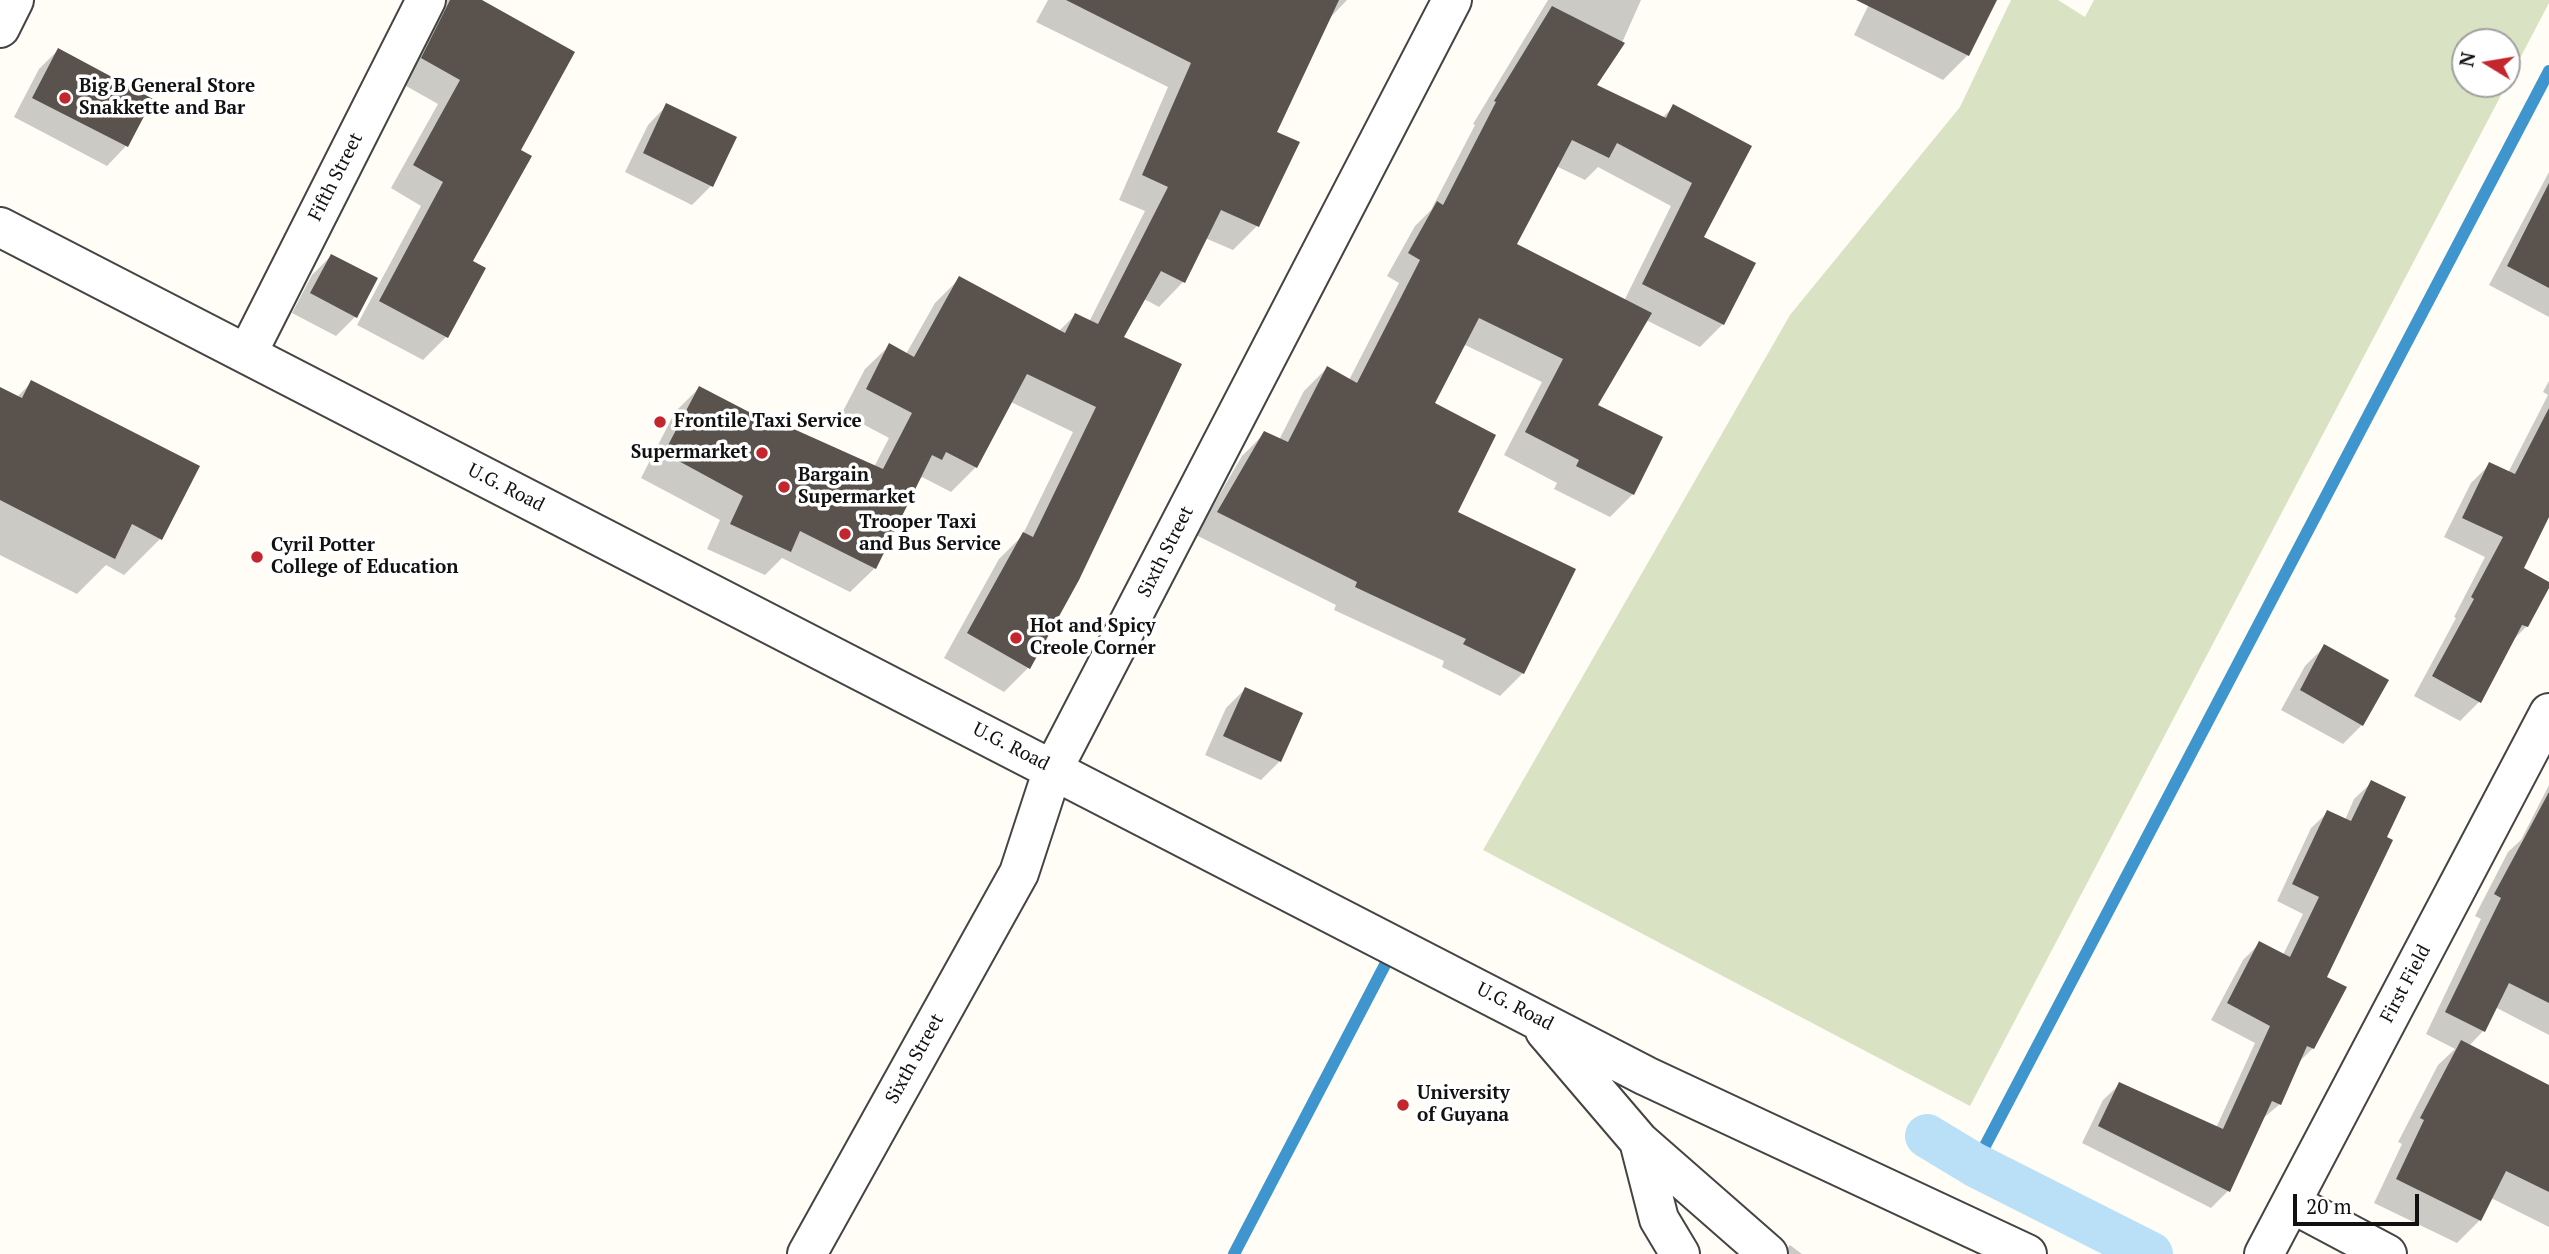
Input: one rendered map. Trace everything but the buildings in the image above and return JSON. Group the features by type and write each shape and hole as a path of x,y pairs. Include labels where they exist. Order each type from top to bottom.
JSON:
{"street":[{"path":"0,28 14,0"},
{"name":"Fifth Street","path":"247,354 426,0"},
{"name":"Sixth Street","path":"807,1254 1019,873 1053,769 1452,0"},
{"name":"U.G. Road","path":"0,227 1646,1076 2027,1254"},
{"name":"First Field","path":"2264,1254 2549,713"},
{"path":"1533,1016 1639,1141 1768,1254"},
{"path":"1639,1141 1659,1219 1680,1254"},
{"path":"2291,1203 2387,1254"}],"green space":[{"path":"2011,0 2058,0 2085,17 2094,0 2549,0 2521,56 2521,28 2451,28 2451,98 2500,98 1970,1106 1483,850 1790,315 1960,107"}],"waterway":[{"path":"1975,1165 2549,71"},
{"path":"1234,1254 1387,961"},
{"path":"1927,1136 1975,1165 2151,1254"}],"place":[{"name":"Big B General Store Snakkette and Bar","path":"65,98"},
{"name":"Frontile Taxi Service","path":"660,422"},
{"name":"Supermarket","path":"762,453"},
{"name":"Bargain Supermarket","path":"784,487"},
{"name":"Trooper Taxi and Bus Service","path":"845,534"},
{"name":"Cyril Potter College of Education","path":"257,557"},
{"name":"Hot and Spicy Creole Corner","path":"1016,638"},
{"name":"University of Guyana","path":"1403,1105"}]}
